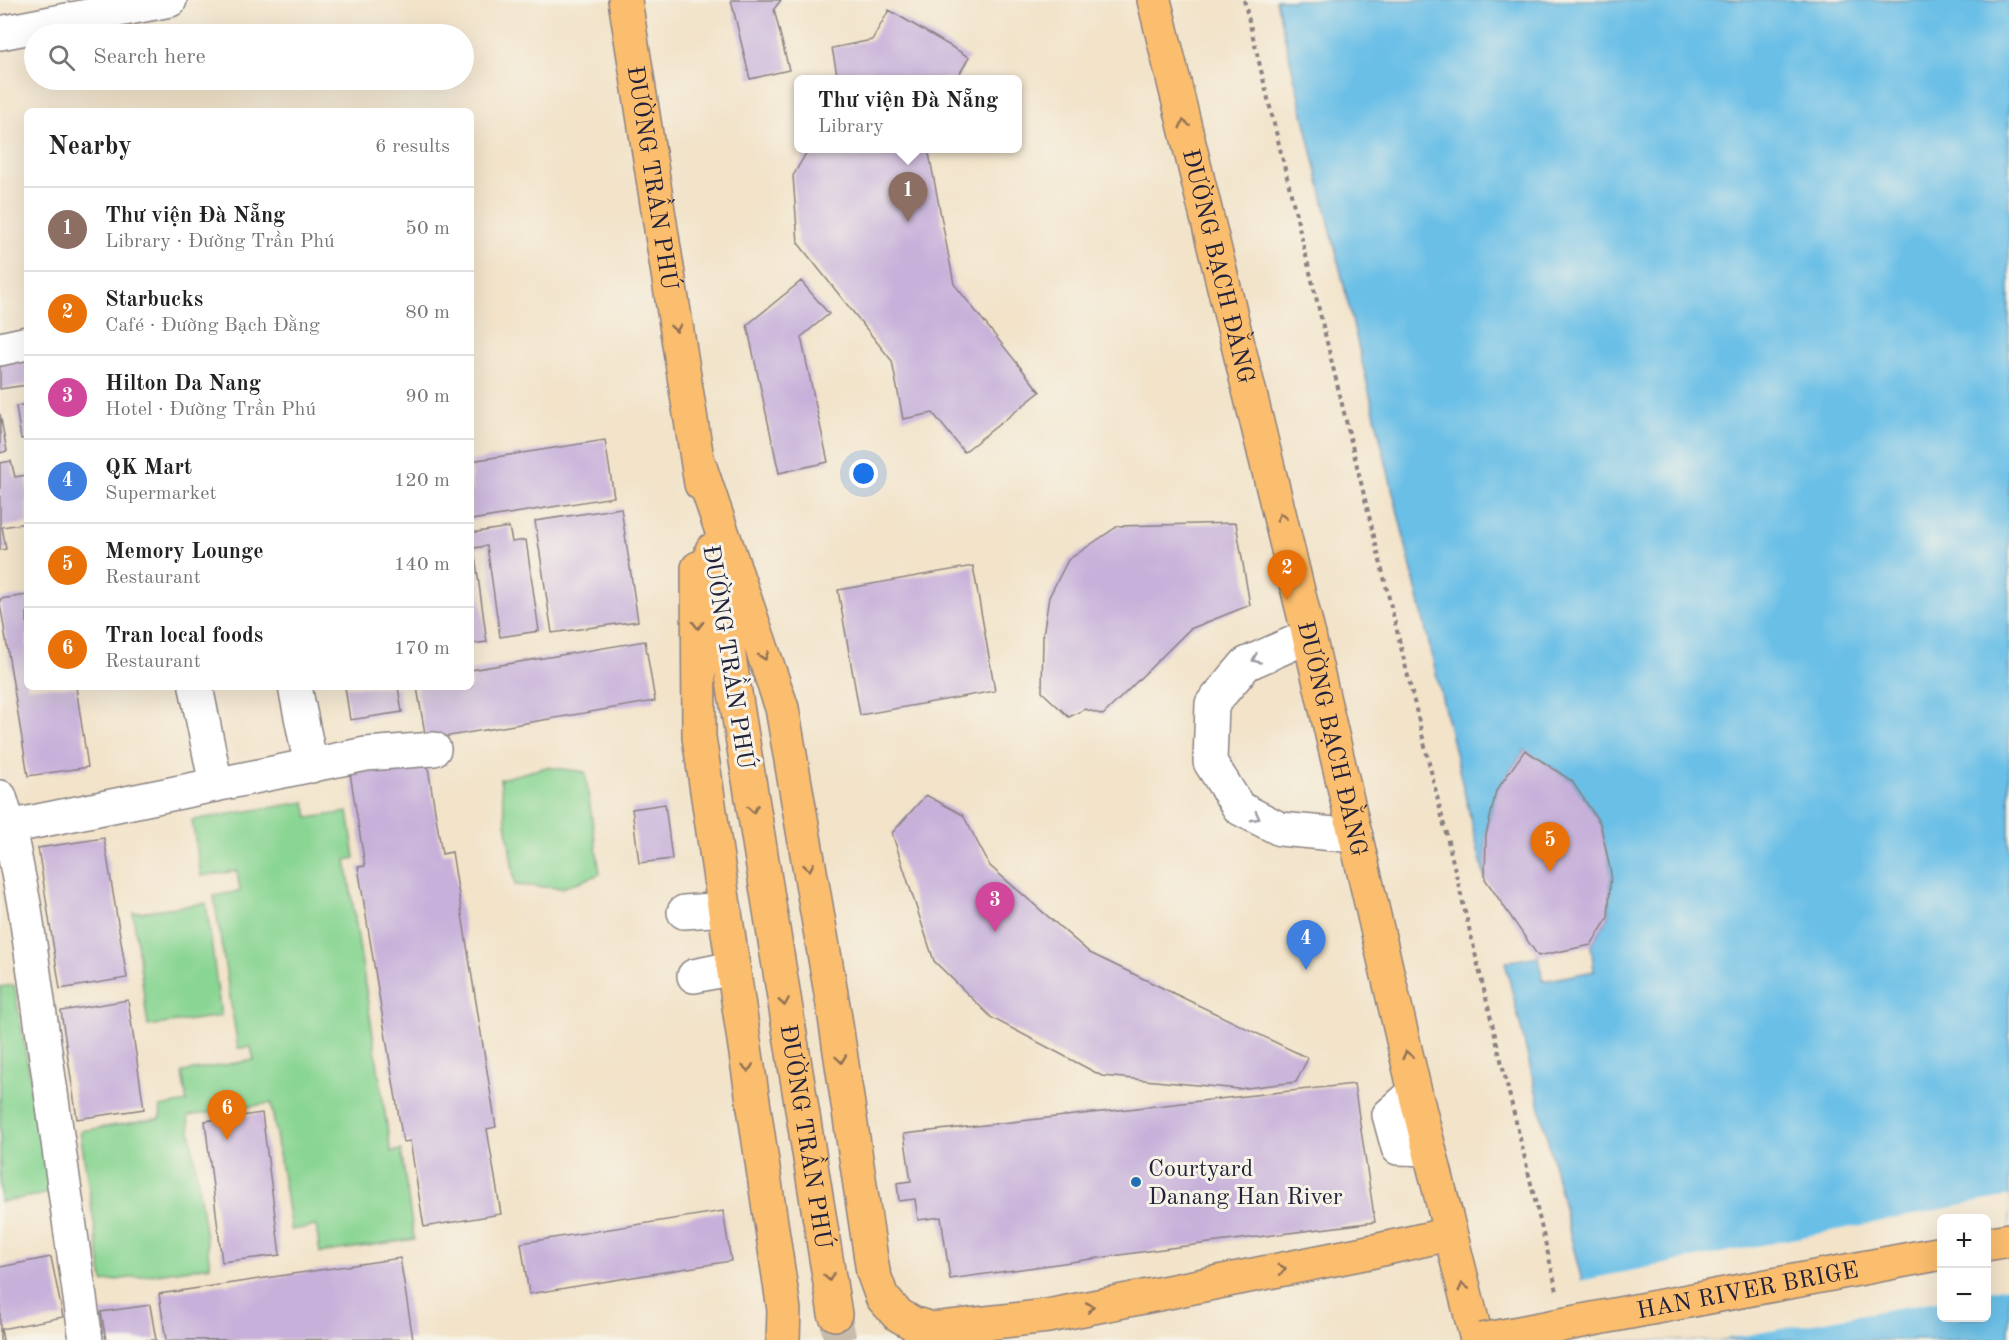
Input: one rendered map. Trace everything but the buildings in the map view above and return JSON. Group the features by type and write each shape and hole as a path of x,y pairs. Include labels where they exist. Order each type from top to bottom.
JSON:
{"main road":[{"name":"ĐƯỜNG TRẦN PHÚ","path":"625,0 835,1314"},
{"name":"ĐƯỜNG BẠCH ĐẰNG","path":"1154,0 1310,636 1415,1092 1477,1340"},
{"path":"698,461 699,737 784,1311 783,1340"},
{"path":"698,461 782,708 834,1011 873,1272 882,1297 897,1314 912,1323 932,1329 1048,1316"},
{"path":"968,1340 985,1328 1362,1254 1449,1234"},
{"path":"1991,1243 2009,1240"},
{"name":"HAN RIVER BRIGE","path":"1482,1340 1937,1254"}],"street":[{"path":"0,33 31,14 170,0"},
{"path":"0,349 24,344"},
{"path":"1310,636 1246,664 1212,704 1210,762 1239,808 1280,829 1356,836"},
{"path":"197,690 216,785"},
{"path":"296,690 311,766"},
{"path":"86,1340 13,911 4,812 216,785 366,754 434,749"},
{"path":"684,912 725,909"},
{"path":"694,976 733,968"}],"path":[{"path":"1244,0 1558,1294"}],"green space":[{"path":"547,767 585,772 600,874 562,888 515,885 500,779"},
{"path":"305,802 308,818 348,812 355,858 346,860 391,1152 401,1150 414,1239 320,1253 316,1226 291,1230 271,1103 188,1116 210,1266 103,1282 80,1131 161,1118 160,1107 187,1102 182,1072 254,1060 251,1047 238,1048 214,896 240,891 237,871 201,876 192,820"},
{"path":"206,903 221,1016 148,1026 133,913"},
{"path":"14,985 51,1193 0,1202 0,987"}],"water":[{"path":"1276,0 2009,0 2009,1340 1598,1340 1505,962 1538,956 1543,981 1594,971 1591,945 1608,918 1611,873 1600,823 1572,781 1525,750 1496,791 1486,835 1485,879"}],"pier":[{"path":"2009,1196 2009,1287 1991,1290 1991,1214 1937,1214 1937,1301 1719,1340 1595,1340 1579,1281"}],"tunnel":[{"path":"835,1314 840,1340"}],"place":[{"name":"Thư viện Đà Nẵng","path":"908,222"},
{"name":"Starbucks","path":"1287,600"},
{"name":"Memory Lounge","path":"1550,872"},
{"name":"Hilton Da Nang","path":"995,932"},
{"name":"QK Mart","path":"1306,970"},
{"name":"Tran local foods","path":"227,1140"},
{"name":"Courtyard Danang Han River","path":"1136,1182"}]}
